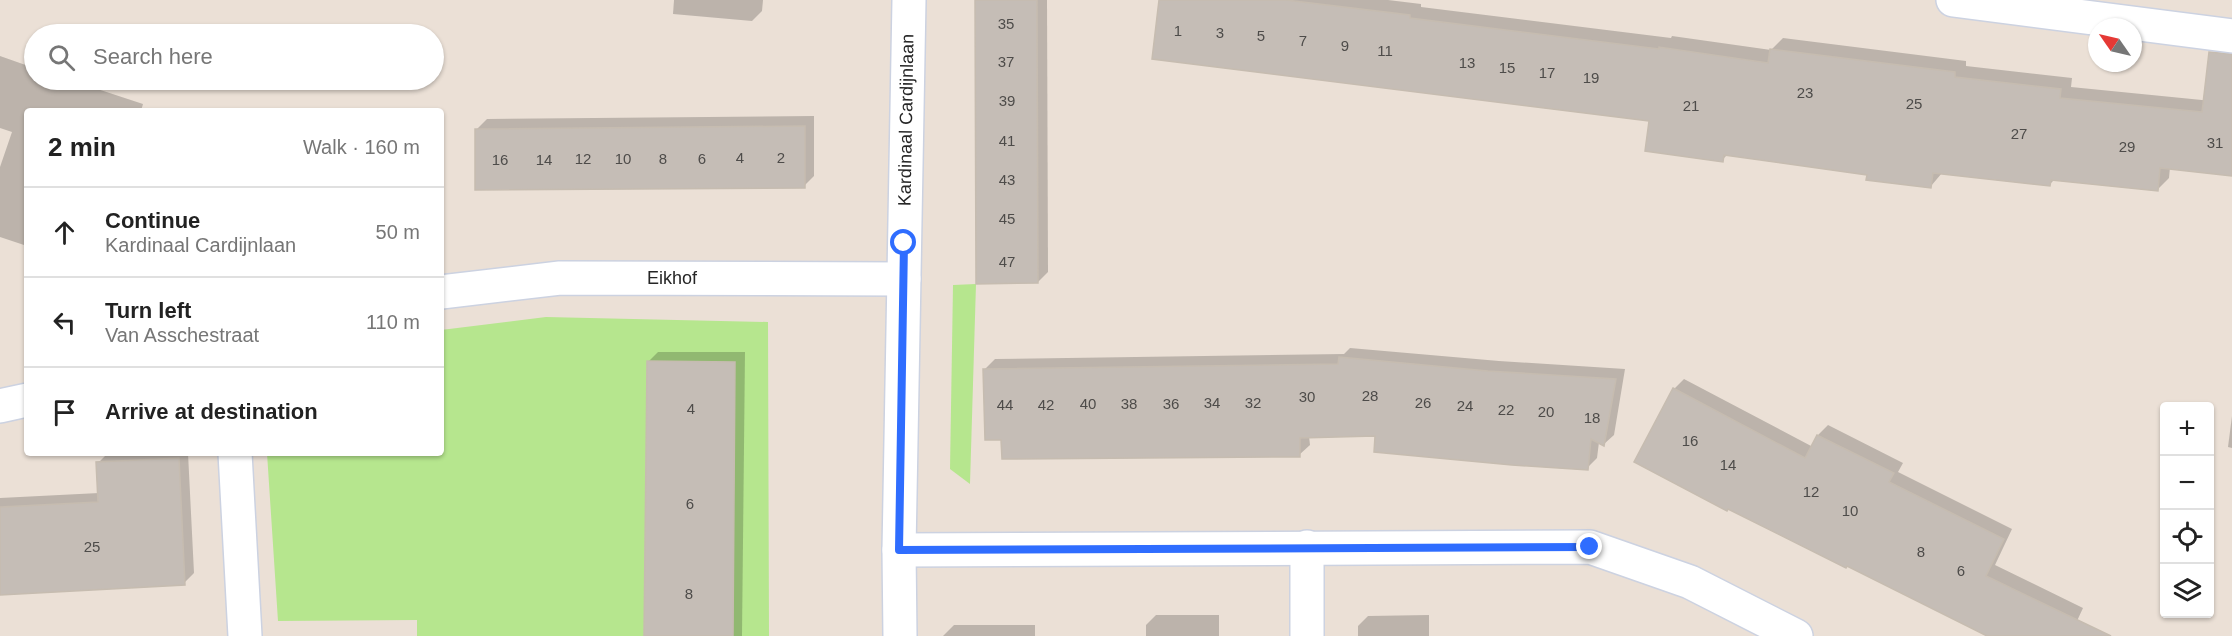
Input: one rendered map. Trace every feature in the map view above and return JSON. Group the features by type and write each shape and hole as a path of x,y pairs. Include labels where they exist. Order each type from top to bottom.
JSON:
{"street":[{"name":"Kardinaal Cardijnlaan","path":"900,636 899,550 909,0"},
{"path":"1953,0 2232,36"},
{"name":"Eikhof","path":"444,292 560,278 904,279"},
{"path":"0,406 24,401"},
{"path":"235,456 245,636"},
{"path":"1307,547 1307,636"},
{"path":"899,550 1590,547 1690,582 1796,636"}],"green space":[{"path":"976,284 970,484 950,469 953,285"},
{"path":"546,317 768,322 769,636 733,636 735,362 647,361 644,636 417,636 417,620 278,621 267,456 444,456 444,330"}],"building":[{"path":"975,0 1037,0 1038,283 976,284"},
{"path":"1159,0 1286,0 1768,63 1770,49 1955,72 1955,77 2061,89 2060,98 2202,112 2209,52 2232,54 2232,176 2160,168 2158,191 2051,180 2050,186 1933,173 1931,188 1866,180 1867,175 1724,155 1723,162 1645,151 1649,121 1152,59"},
{"path":"805,126 805,188 475,190 475,129"},
{"path":"1339,357 1488,371 1616,379 1604,446 1591,439 1588,470 1374,452 1375,436 1300,438 1300,457 1002,459 1001,440 985,440 983,369 1338,364"},
{"path":"647,361 735,362 733,636 644,636"},
{"path":"1673,388 1805,458 1817,435 1894,473 1889,482 2004,539 1986,576 2111,636 1987,636 1847,566 1846,568 1728,509 1727,511 1634,462"},
{"path":"179,458 185,585 0,595 0,507 98,502 96,462"}],"route":[{"path":"904,243 899,550 1590,547"}]}
